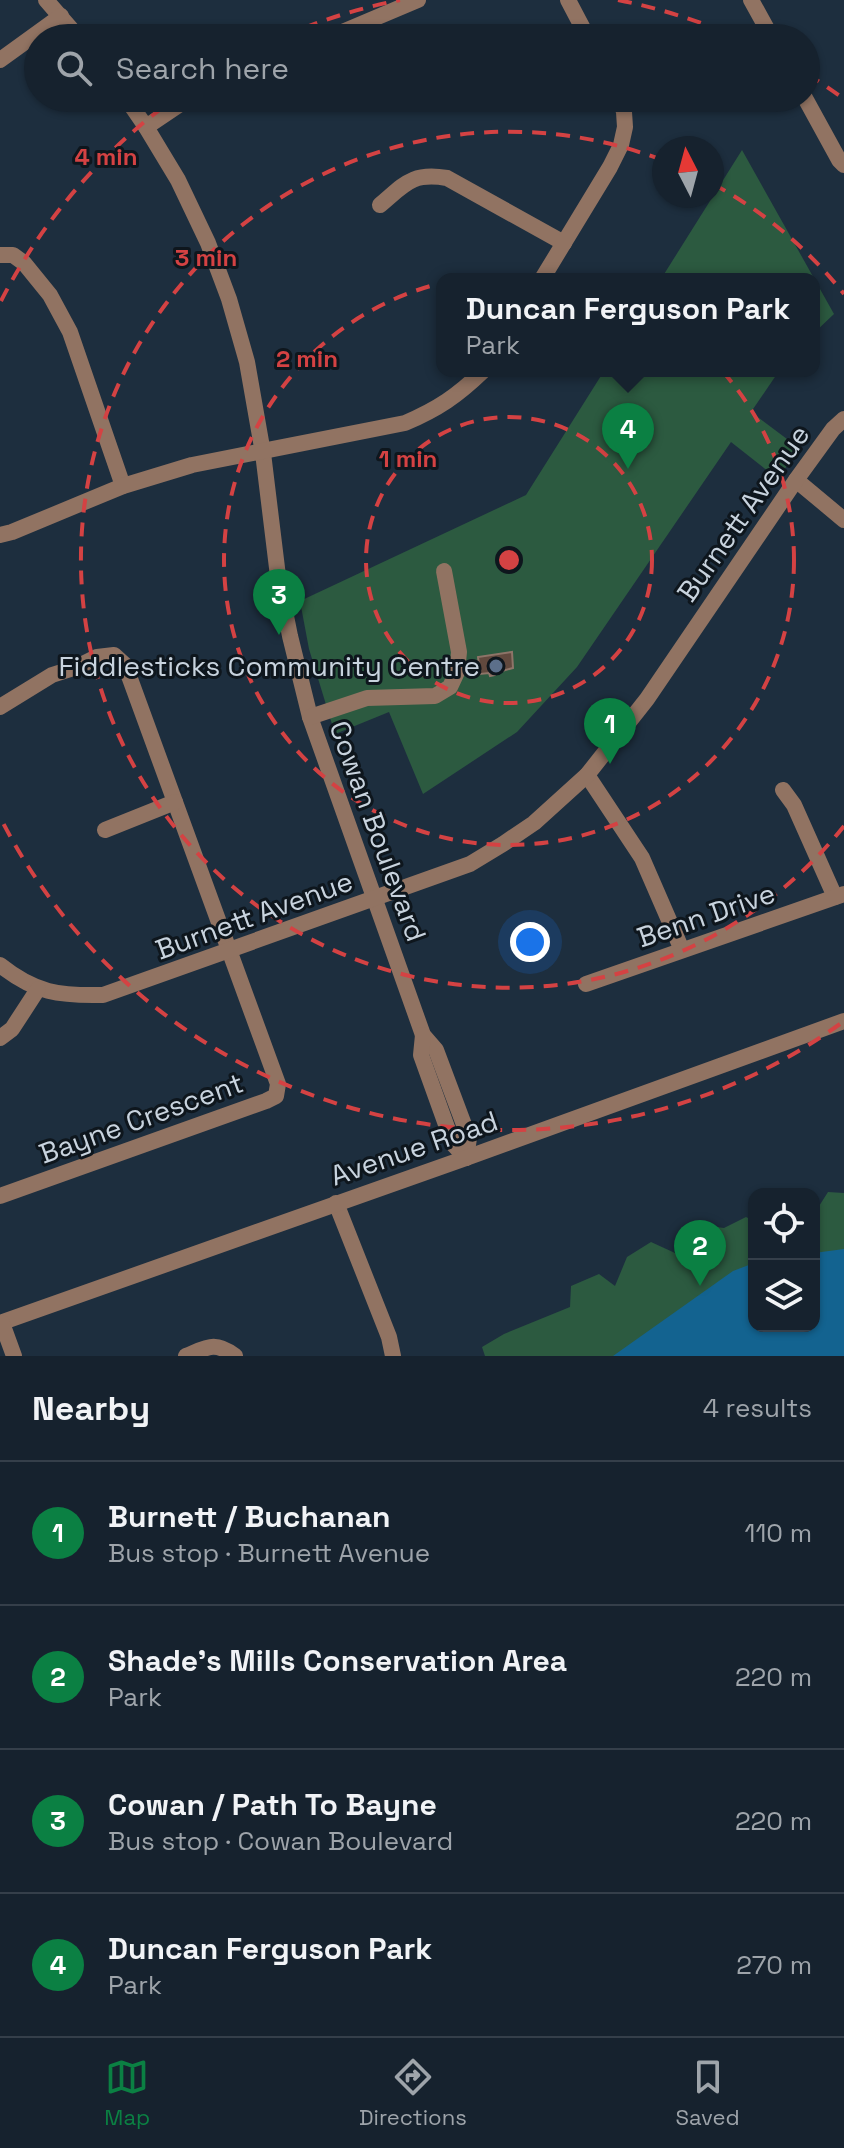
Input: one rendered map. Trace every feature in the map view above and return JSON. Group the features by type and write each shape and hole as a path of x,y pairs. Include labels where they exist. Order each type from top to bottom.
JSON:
{"street":[{"path":"46,0 68,24"},
{"path":"361,24 418,0"},
{"path":"568,0 581,24"},
{"path":"751,0 764,24"},
{"path":"50,24 61,16"},
{"path":"0,60 24,43"},
{"name":"Cowan Boulevard","path":"136,112 178,180 208,243 229,299 247,362 263,453 278,576 310,717 423,1035 436,1050 469,1138 466,1158"},
{"path":"146,127 168,112"},
{"path":"546,273 621,145 624,112"},
{"path":"813,112 844,165"},
{"path":"380,205 413,179 430,175 447,178 564,243"},
{"path":"0,255 13,255 24,263 50,295 70,332 123,486"},
{"path":"0,535 123,486 192,465 405,423 433,411 459,394 477,377"},
{"name":"Burnett Avenue","path":"0,965 38,989 76,995 103,995 375,900 481,858 534,823 587,775 647,699 796,480 833,429 844,419"},
{"path":"796,480 844,520"},
{"path":"310,717 367,698 435,696 450,687 457,672 459,652 444,571"},
{"name":"Bayne Crescent","path":"0,707 52,675 97,657 114,655 125,665 278,1084 276,1096 266,1101 0,1196"},
{"path":"587,775 642,858 682,950"},
{"path":"783,790 794,805 840,896"},
{"path":"105,830 175,802"},
{"name":"Benn Drive","path":"586,984 840,896"},
{"path":"0,1038 12,1029 38,989"},
{"name":"Avenue Road","path":"1,1323 844,1021"},
{"path":"336,1203 389,1337 393,1356"},
{"path":"1,1323 14,1356"},
{"path":"186,1356 213,1346 224,1347 235,1356"}],"green space":[{"path":"742,150 811,273 665,273 706,208 724,208 724,179"},
{"path":"820,289 834,314 820,327"},
{"path":"600,377 775,377 751,412 799,448 778,479 731,442 577,667 517,732 423,794 389,712 335,734 309,649 300,601 526,495"},
{"path":"828,1192 844,1193 844,1356 485,1356 482,1347 504,1334 570,1307 571,1286 599,1274 615,1286 627,1257 651,1242 692,1257 700,1235 709,1226 724,1228 746,1217 748,1332 820,1332 820,1205"}],"water":[{"path":"844,1249 844,1356 613,1356 733,1271 748,1265 748,1332 820,1332 820,1252"}],"building":[{"name":"Fiddlesticks Community Centre","path":"512,652 513,668 490,676 489,673 480,674 478,657"}],"place":[{"name":"Duncan Ferguson Park","path":"628,469"},
{"name":"Cowan / Path To Bayne","path":"279,635"},
{"name":"Fiddlesticks Community Centre","path":"496,666"},
{"name":"Burnett / Buchanan","path":"610,764"},
{"name":"Shade’s Mills Conservation Area","path":"700,1286"}]}
